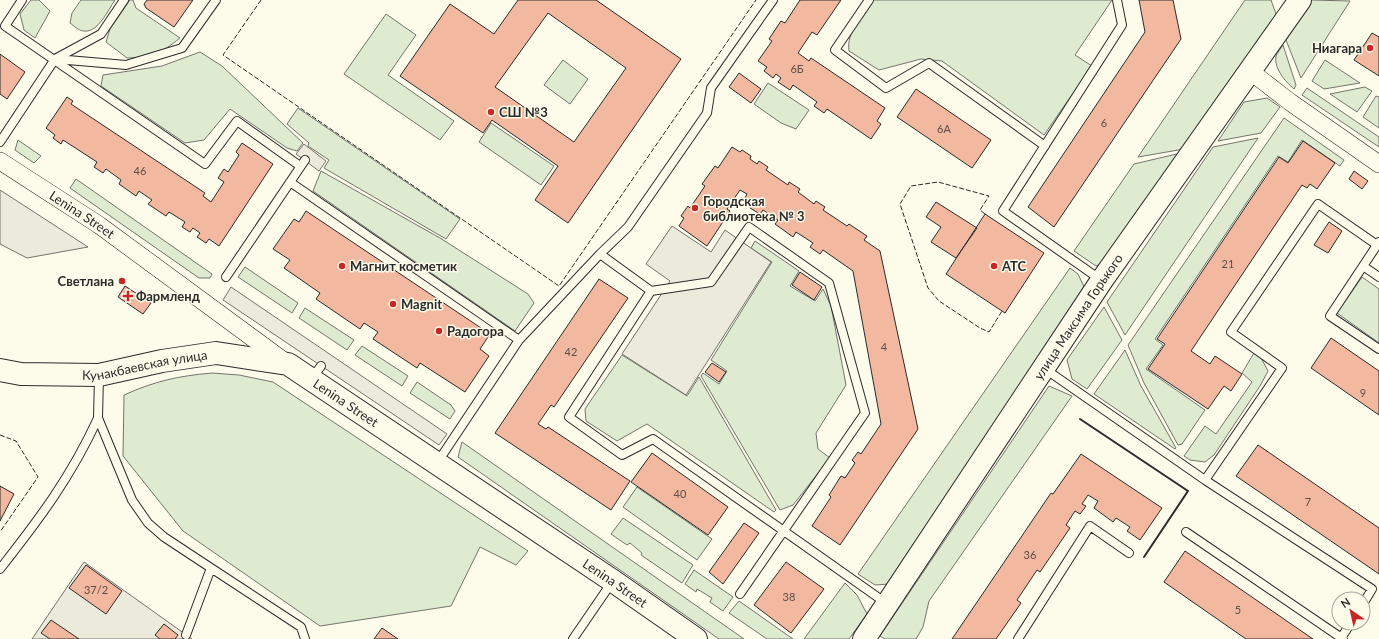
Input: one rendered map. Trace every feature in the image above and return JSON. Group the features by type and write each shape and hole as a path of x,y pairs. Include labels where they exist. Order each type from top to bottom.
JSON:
{"main road":[{"name":"улица Максима Горького","path":"864,639 1045,369 1102,280 1300,0"},
{"name":"Кунакбаевская улица","path":"0,370 21,374 99,375 162,361 216,353 288,364"},
{"name":"Lenina Street","path":"288,364 316,373 436,463 613,581 696,639"}],"street":[{"path":"1250,71 1290,102 1379,164"},
{"name":"Lenina Street","path":"0,161 98,225 288,364"}],"lane":[{"path":"22,0 5,26 55,59 205,164 237,121 302,163 226,277"},
{"path":"0,142 55,59 101,34 124,0"},
{"path":"55,59 126,65 182,48 216,0"},
{"path":"436,463 519,340 600,254 628,227 707,113 711,88 773,0"},
{"path":"869,0 835,50 886,88 928,63 1045,146"},
{"path":"1102,280 1004,211 1122,25 1117,0"},
{"path":"290,182 519,340"},
{"path":"1205,480 1282,368 1231,332 1318,204 1378,243 1330,316 1379,349"},
{"path":"600,254 651,291 711,282 749,227 829,283 865,413 740,594"},
{"path":"1363,266 1379,277"},
{"path":"651,291 569,417 622,455 653,439 887,604"},
{"path":"1045,369 1205,480 1372,589 1371,591"},
{"path":"99,375 98,418 126,486 139,512 164,537 301,627 305,639"},
{"path":"0,569 57,494 78,460 98,418"},
{"path":"1018,639 1090,526 1129,553"},
{"path":"1186,532 1342,638"},
{"path":"186,635 211,568"},
{"path":"573,639 613,581"}],"green space":[{"path":"31,0 39,0 50,11 35,38 24,30 20,14"},
{"path":"81,0 115,0 98,25 89,31 82,31 70,23 72,13"},
{"path":"130,0 133,0 136,8 180,38 161,51 142,57 127,58 106,42 110,29"},
{"path":"873,0 1112,0 1075,55 1092,66 1044,135 942,61 921,59 879,70 849,51 850,37 853,30"},
{"path":"1245,0 1271,0 1276,14 1184,149 1138,157"},
{"path":"1312,0 1350,1 1301,78 1286,40"},
{"path":"386,14 416,35 388,75 454,121 440,140 344,74"},
{"path":"1283,45 1296,85 1294,89 1278,70 1277,66 1276,56"},
{"path":"200,52 222,66 303,143 297,151 287,148 230,109 204,140 185,143 101,86 103,75 162,66"},
{"path":"563,60 588,79 570,104 544,85"},
{"path":"1325,60 1360,83 1324,89 1312,81"},
{"path":"768,83 809,110 796,129 781,123 754,104"},
{"path":"1365,87 1372,91 1357,112 1330,94"},
{"path":"1307,88 1379,137 1379,147 1302,95"},
{"path":"1376,96 1379,97 1379,128 1363,117"},
{"path":"1267,98 1280,107 1261,133 1218,141 1244,102"},
{"path":"298,108 460,219 446,239 324,168 329,160 308,146 309,143 287,124"},
{"path":"1284,118 1344,160 1340,166 1302,140 1288,162 1278,156 1155,339 1163,345 1146,369 1205,410 1182,444 1178,445 1144,383 1128,345"},
{"path":"491,123 554,166 541,185 479,142"},
{"path":"1258,138 1125,335 1107,302 1213,147"},
{"path":"18,140 41,156 34,163 15,150"},
{"path":"1181,153 1106,262 1096,266 1074,251 1134,164"},
{"path":"321,171 440,238 528,294 534,303 515,331 313,191"},
{"path":"76,179 212,274 210,278 199,278 70,188"},
{"path":"755,241 799,271 790,286 815,301 823,289 831,306 846,385 816,433 818,449 830,458 793,505 780,510 701,376 703,373 719,384 727,371 711,360 772,262 751,248"},
{"path":"245,267 298,303 292,313 238,277"},
{"path":"1070,268 1078,274 1086,291 889,584 875,585 858,574"},
{"path":"1362,277 1379,289 1379,343 1337,313"},
{"path":"1104,307 1122,340 1087,389 1072,379 1067,360"},
{"path":"305,308 354,340 347,350 299,318"},
{"path":"362,346 408,376 402,386 355,355"},
{"path":"1125,350 1141,386 1176,448 1175,449 1094,394"},
{"path":"1254,353 1261,358 1268,371 1260,386 1214,455 1205,462 1190,460 1184,456 1205,426 1216,434 1252,382 1242,373"},
{"path":"622,355 687,396 699,377 776,510 774,512 647,424 617,441 586,421 585,409"},
{"path":"212,373 239,375 273,382 528,551 516,565 480,547 451,606 320,626 183,531 123,456 124,395 146,386 167,380"},
{"path":"417,382 451,405 455,411 450,419 410,393"},
{"path":"1049,386 1072,396 929,601 923,627 916,639 885,639 880,636"},
{"path":"462,442 744,639 719,639 458,457"},
{"path":"637,487 712,539 697,560 623,507"},
{"path":"623,518 693,565 682,583 641,555 642,553 630,543 627,545 611,534"},
{"path":"694,570 733,597 723,611 710,602 712,598 697,589 696,592 685,584"},
{"path":"845,583 857,595 867,614 849,639 804,639"},
{"path":"739,601 793,639 767,639 729,613"}],"shaded area":[{"path":"304,144 326,161 319,171 296,154"},
{"path":"0,190 88,247 27,258 0,244"},
{"path":"672,226 711,252 725,230 771,262 686,395 622,354 670,281 646,264"},
{"path":"231,287 447,434 439,445 223,300"},
{"path":"84,562 192,639 32,639"}],"building":[{"path":"147,0 193,0 174,27 146,8 144,4"},
{"name":"СШ №3","path":"518,0 596,0 681,59 568,223 535,200 558,166 492,120 483,133 400,76 450,4 494,34","holes":["548,13 626,68 574,142 495,87"]},
{"path":"800,0 841,0 817,35 812,32 798,53 809,61 811,58 885,108 877,121 881,124 871,139 827,109 824,113 814,106 817,102 793,85 790,90 778,82 781,78 776,74 773,78 764,71 767,67 758,61 772,41 769,39 781,21 785,23"},
{"path":"1139,0 1173,0 1181,39 1054,227 1028,207 1145,32"},
{"name":"Ниагара","path":"1372,33 1379,37 1379,76 1354,60"},
{"path":"0,54 25,72 7,99 0,94"},
{"path":"739,73 761,89 751,103 729,87"},
{"path":"916,89 991,140 972,168 897,117"},
{"path":"67,97 73,101 71,104 205,193 203,196 211,202 224,182 218,178 224,169 228,172 239,155 236,152 242,143 273,164 219,246 209,239 206,243 197,237 200,233 193,228 190,232 182,227 185,222 169,212 166,216 148,204 152,200 139,191 136,196 119,184 121,180 106,169 103,173 94,167 97,162 63,140 61,144 53,138 55,135 46,128"},
{"path":"1303,141 1335,163 1317,189 1310,184 1307,188 1302,185 1191,351 1210,364 1215,356 1242,374 1231,391 1224,386 1208,409 1148,369 1165,344 1157,339 1279,157 1288,163"},
{"path":"732,147 740,152 742,150 751,156 750,159 757,164 759,161 768,167 766,170 788,185 789,182 800,189 798,192 814,204 816,201 825,207 823,210 847,226 849,224 867,236 864,240 880,251 918,429 840,545 812,526 831,497 829,495 841,476 845,478 855,463 852,460 858,452 861,454 881,424 853,271 823,250 820,254 810,247 813,243 796,232 793,237 775,224 778,220 763,210 760,214 750,208 753,203 745,198 747,194 740,190 727,209 730,211 707,246 679,226 684,218 681,216 688,206 690,208 705,186 702,184 715,166 718,168"},
{"path":"1354,171 1368,181 1362,189 1349,179"},
{"path":"936,202 977,228 956,258 931,242 941,227 926,217"},
{"path":"306,211 490,334 480,349 489,356 465,392 420,363 417,368 373,339 378,332 364,323 360,329 316,299 320,293 284,268 290,260 273,249 294,219 299,222"},
{"name":"АТС","path":"985,214 1044,253 1005,313 946,274"},
{"path":"1329,222 1342,231 1328,253 1314,245"},
{"path":"800,272 822,287 814,300 792,285"},
{"path":"599,279 628,298 554,407 551,405 538,424 546,429 548,427 630,481 611,510 495,433"},
{"path":"125,286 151,303 143,314 118,297"},
{"path":"1331,338 1379,371 1379,415 1311,368"},
{"path":"712,363 726,372 719,382 705,372"},
{"path":"1258,445 1379,528 1379,574 1236,476"},
{"path":"652,453 728,507 708,535 631,482"},
{"path":"1081,454 1162,508 1140,540 1127,531 1130,527 1116,518 1113,522 1094,508 1098,501 1088,495 1082,504 1086,506 1080,514 1075,511 1066,525 1070,528 1040,572 1037,570 1017,600 1021,603 996,639 952,639 1051,493 1053,494"},
{"path":"0,486 14,494 0,521"},
{"path":"744,523 759,533 723,584 709,572"},
{"path":"1185,551 1313,639 1246,639 1164,582"},
{"path":"786,562 824,589 791,633 754,605"},
{"path":"86,565 122,591 106,614 69,588"},
{"path":"51,620 79,639 50,639 41,633"},
{"path":"164,624 178,635 175,639 160,639 155,635"},
{"path":"382,628 398,639 374,639"}],"fence":[{"path":"261,0 223,55 559,286 756,0"},
{"path":"985,214 980,210 989,196 938,182 911,186 900,204 928,288 939,301 980,328 989,332 1002,311"},
{"path":"0,435 16,441 38,477 0,532"}],"wall":[{"path":"1080,419 1188,491 1144,557"}],"place":[{"name":"Ниагара","path":"1370,48"},
{"name":"СШ №3","path":"491,112"},
{"name":"Городская библиотека № 3","path":"695,208"},
{"name":"Магнит косметик","path":"342,266"},
{"name":"АТС","path":"994,266"},
{"name":"Светлана","path":"122,281"},
{"name":"Фармленд","path":"128,296"},
{"name":"Magnit","path":"393,304"},
{"name":"Радогора","path":"439,331"}]}
